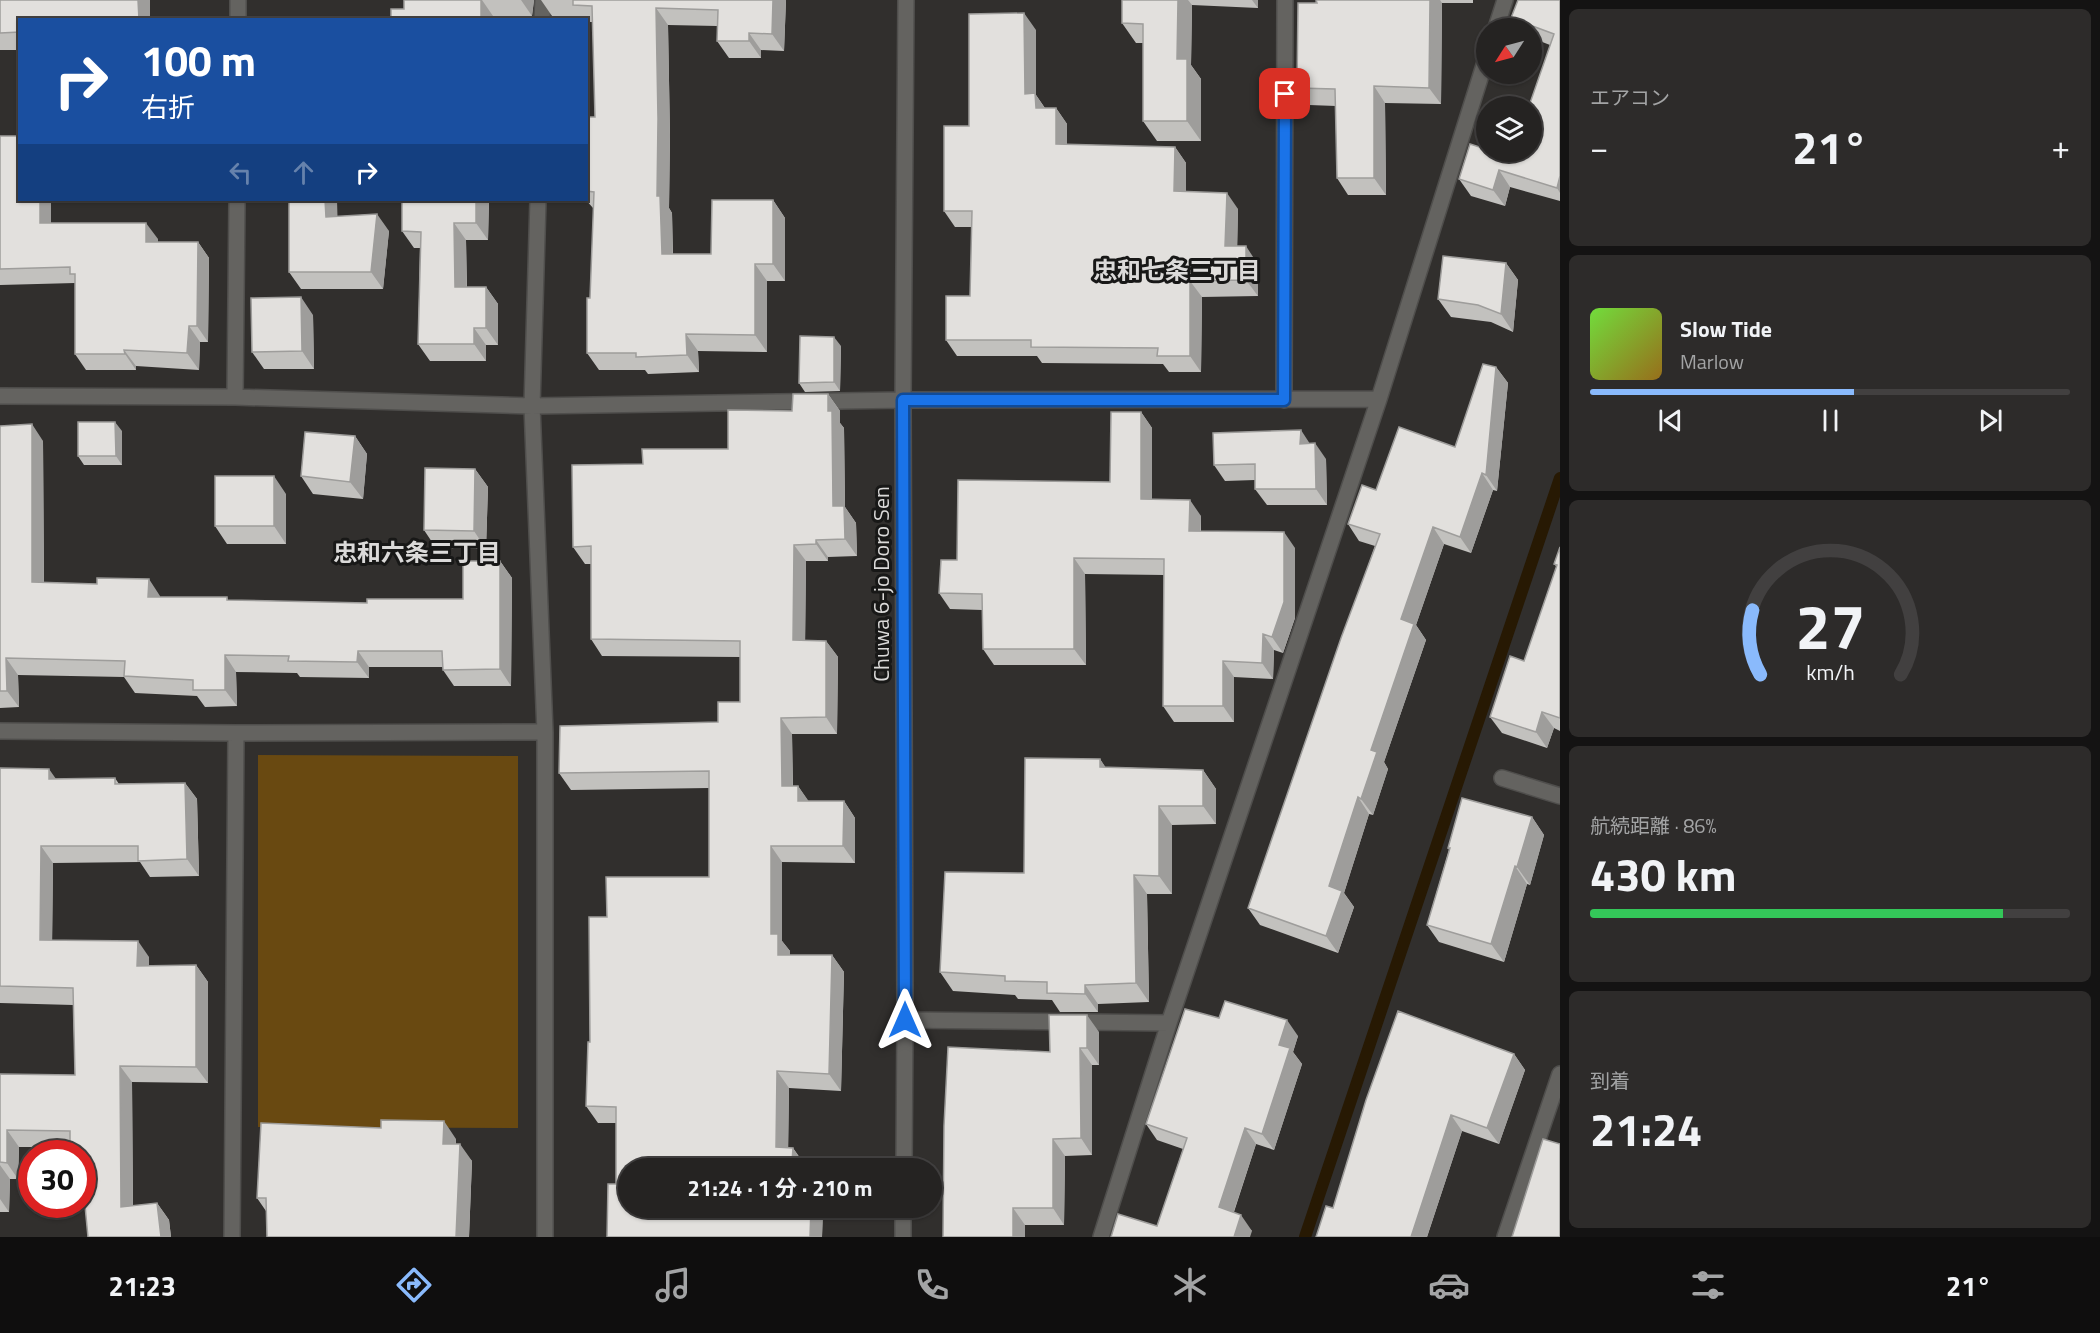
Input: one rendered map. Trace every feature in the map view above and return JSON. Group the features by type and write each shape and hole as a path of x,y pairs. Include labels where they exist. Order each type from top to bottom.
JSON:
{"street":[{"path":"238,0 238,18"},
{"path":"542,18 543,0"},
{"name":"Chuwa 6-jo Doro Sen","path":"904,1158 903,400 906,0"},
{"path":"1284,400 1285,0"},
{"path":"1499,18 1505,0"},
{"path":"1101,1237 1169,1023 1379,399 1478,84"},
{"path":"236,398 237,201"},
{"path":"538,201 532,406 545,732 545,1237"},
{"path":"0,396 236,398 532,406 903,400 1379,399"},
{"path":"0,731 545,732"},
{"path":"232,1237 236,733"},
{"path":"1502,778 1560,796"},
{"path":"905,1020 1169,1023"},
{"path":"1505,1237 1560,1074"},
{"path":"903,1218 903,1237"}],"shaded area":[{"path":"258,755 518,756 518,1128 258,1127"}],"building":[{"path":"0,0 138,0 139,18 18,18 18,32 0,33"},
{"path":"404,0 481,0 481,18 391,18 391,9 404,9"},
{"path":"573,0 773,0 772,34 749,33 749,41 717,41 718,10 656,8 657,196 660,196 662,254 711,254 712,200 773,200 773,264 755,264 755,335 686,334 687,355 636,357 636,353 587,353 587,298 590,298 594,192 588,191 588,117 595,117 592,6 573,5"},
{"path":"1122,0 1178,0 1177,59 1187,59 1187,121 1143,121 1143,24 1122,23"},
{"path":"1316,0 1430,0 1429,88 1374,86 1374,178 1337,178 1335,89 1297,88 1298,3 1317,3"},
{"path":"1518,0 1560,0 1560,176 1557,188 1499,170 1493,190 1459,179 1470,144 1476,146 1476,162 1542,162 1542,96 1532,96 1537,84 1542,84 1542,69 1554,34 1542,30 1542,18 1511,18"},
{"path":"1024,13 1025,94 1035,93 1036,108 1056,108 1056,144 1175,147 1174,191 1227,193 1225,246 1246,246 1246,280 1190,281 1190,356 1157,356 1158,348 1031,347 1031,340 946,340 946,296 970,296 972,211 944,211 944,126 969,126 969,14"},
{"path":"0,136 18,136 18,201 40,201 40,223 146,223 146,242 198,242 197,326 189,326 187,353 124,350 125,354 75,354 75,274 70,274 70,267 0,269"},
{"path":"289,201 325,201 326,217 377,214 371,272 289,272"},
{"path":"402,201 476,201 476,223 454,223 455,287 486,287 486,328 474,328 474,344 418,344 421,232 402,231"},
{"path":"1443,256 1506,263 1501,314 1478,305 1438,299"},
{"path":"301,297 302,351 252,352 251,298"},
{"path":"800,336 834,337 834,382 799,383"},
{"path":"1483,364 1496,367 1486,475 1482,473 1460,537 1433,527 1401,619 1414,624 1371,750 1377,752 1361,799 1358,797 1329,886 1342,891 1326,936 1248,908 1341,638 1380,534 1348,524 1362,485 1376,490 1399,427 1455,447"},
{"path":"793,394 828,394 828,411 832,411 833,506 844,506 845,539 816,540 816,544 794,545 793,640 826,641 826,717 781,718 782,786 798,786 798,801 844,801 843,846 771,846 771,934 778,934 778,955 832,955 829,1074 777,1071 776,1147 793,1148 792,1158 618,1158 618,1218 811,1218 810,1237 607,1237 608,1184 616,1184 616,1107 586,1106 588,1042 590,1042 589,917 607,917 606,877 709,877 709,771 559,773 560,726 718,722 718,702 740,702 740,641 591,639 591,546 573,547 572,465 643,464 642,449 728,449 728,410 792,411"},
{"path":"1111,412 1141,412 1141,499 1190,500 1189,531 1284,532 1284,602 1272,637 1263,634 1262,663 1223,661 1223,706 1163,706 1164,559 1074,558 1074,649 983,649 982,594 939,593 941,560 957,560 958,480 1110,482"},
{"path":"78,422 115,422 116,456 78,456"},
{"path":"32,424 32,582 97,584 97,578 149,579 148,597 227,597 227,600 367,603 367,599 463,599 463,561 500,561 500,669 443,670 442,651 358,651 357,662 288,661 289,656 225,655 225,690 193,690 193,680 124,676 125,661 6,658 7,691 0,691 0,426"},
{"path":"1301,430 1300,444 1315,443 1316,489 1255,489 1255,464 1214,465 1213,433"},
{"path":"305,432 355,436 350,482 301,476"},
{"path":"425,468 475,469 474,531 424,530"},
{"path":"215,476 274,476 274,526 215,526"},
{"path":"1560,547 1560,718 1542,712 1536,732 1490,717 1510,656 1524,661 1557,565 1554,564"},
{"path":"1025,758 1100,759 1100,767 1203,770 1203,806 1159,806 1159,876 1134,875 1136,983 1085,985 1085,994 1047,993 1047,982 1005,981 1005,976 940,972 945,872 1024,873"},
{"path":"0,768 49,769 49,779 115,778 115,784 185,783 187,859 138,861 138,846 41,846 40,940 138,941 137,966 196,965 196,1067 120,1066 121,1207 157,1203 161,1237 88,1237 86,1218 96,1218 96,1140 70,1140 70,1131 7,1130 7,1163 0,1162 0,1074 75,1075 73,988 0,986"},
{"path":"1462,798 1532,817 1491,944 1427,925"},
{"path":"1225,1001 1287,1020 1279,1045 1290,1048 1262,1134 1245,1128 1219,1207 1241,1215 1234,1237 1111,1237 1118,1214 1157,1226 1187,1138 1146,1124 1185,1009 1219,1018"},
{"path":"1398,1011 1514,1054 1487,1128 1451,1115 1411,1237 1316,1237 1326,1206 1333,1208 1366,1100"},
{"path":"1049,1015 1087,1015 1087,1048 1080,1048 1081,1138 1053,1139 1053,1208 1013,1208 1013,1237 943,1237 944,1126 948,1047 1050,1052"},
{"path":"381,1120 444,1121 443,1144 460,1144 456,1237 267,1237 266,1198 257,1198 261,1123 381,1128"},
{"path":"1543,1139 1560,1144 1560,1237 1512,1237"}],"waterway":[{"path":"1305,1237 1560,478"}],"district":[{"name":"忠和七条三丁目","path":"1177,270"},
{"name":"忠和六条三丁目","path":"417,552"}],"route":[{"path":"905,1020 903,400 1284,400 1285,94"}]}
